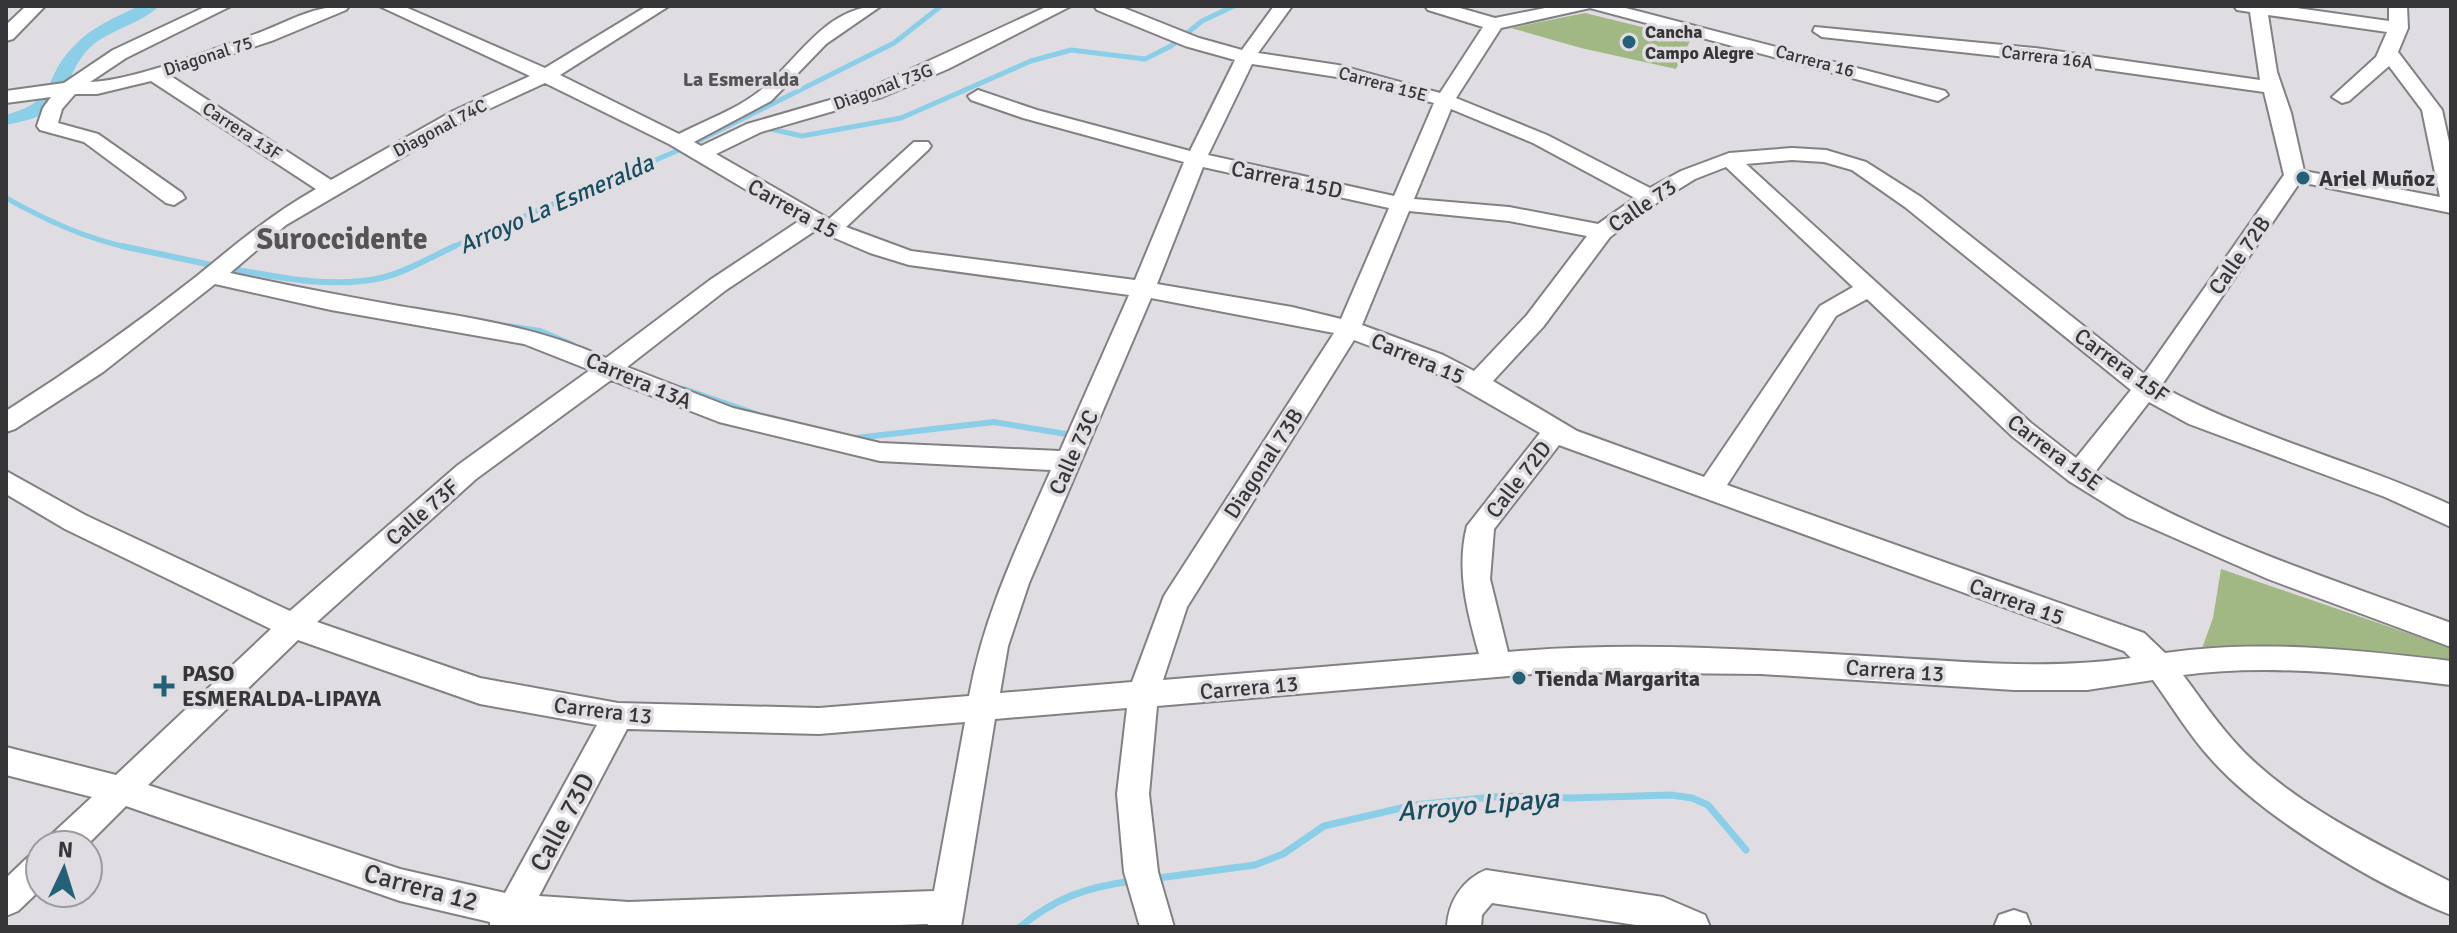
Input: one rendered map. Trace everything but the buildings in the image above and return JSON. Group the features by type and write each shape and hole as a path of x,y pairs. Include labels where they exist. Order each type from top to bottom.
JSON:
{"street":[{"path":"6,35 36,6"},
{"path":"174,198 91,138 47,126 47,117 62,89 114,57 222,6"},
{"name":"Diagonal 75","path":"6,97 62,89 97,88 154,74 267,36 340,6"},
{"name":"Carrera 15","path":"388,6 547,75 689,149 822,225 876,250 909,258 1143,289 1292,315 1349,329 1434,361 1568,438 2134,642 2160,667"},
{"name":"Diagonal 74C","path":"6,423 94,366 218,271 278,220 460,115 547,75 660,6"},
{"path":"689,149 764,97 819,40 872,6"},
{"name":"Diagonal 73G","path":"689,149 875,93 941,65 1062,6"},
{"name":"Carrera 15E","path":"1103,6 1181,37 1246,57 1338,71 1445,100 1540,139 1650,197"},
{"name":"Calle 73C","path":"946,917 993,646 1015,583 1070,461 1196,159 1246,57 1283,6"},
{"path":"1434,6 1494,24 1582,6"},
{"name":"Carrera 16","path":"1597,6 1938,95"},
{"path":"2342,97 2378,71 2399,28 2398,6"},
{"path":"2389,52 2432,110 2451,203 2295,175 2253,7 2317,12 2399,28"},
{"name":"Diagonal 73B","path":"1157,927 1143,880 1133,794 1143,695 1174,604 1349,329 1445,100 1494,24"},
{"name":"Carrera 16A","path":"1822,31 2035,54 2271,87"},
{"name":"Carrera 13F","path":"154,74 330,189"},
{"name":"Carrera 15D","path":"978,96 1030,114 1196,159 1401,204 1509,214 1602,232"},
{"name":"Calle 73F","path":"81,829 293,626 467,472 718,285 822,225 921,146"},
{"name":"Calle 73","path":"1477,383 1535,321 1602,232 1650,197 1688,175 1729,159 1792,154 1826,156"},
{"name":"Carrera 15F","path":"1826,156 1859,166 1913,202 2146,389 2198,418 2394,490 2451,517"},
{"name":"Carrera 15E","path":"1729,159 2022,430 2078,474 2136,510 2278,571 2450,632"},
{"name":"Calle 72B","path":"2078,474 2146,389 2295,175"},
{"name":"Carrera 13A","path":"218,271 527,336 617,362 728,416 880,452 1070,461"},
{"path":"1709,491 1828,311 1869,288"},
{"name":"Calle 72D","path":"1498,667 1480,603 1475,551 1478,536 1487,518 1556,431"},
{"name":"Carrera 13","path":"6,481 75,522 293,626 480,691 618,716 819,721 1555,660 1761,662 2014,677 2087,677 2160,667"},
{"path":"2451,673 2364,663 2254,659 2189,662 2160,667 2222,750 2266,789 2342,843 2451,899"},
{"name":"Calle 73D","path":"509,919 618,716"},
{"name":"Carrera 12","path":"6,761 121,790 509,919 946,917"},
{"path":"6,900 24,883"},
{"path":"1464,927 1463,918 1469,906 1486,886 1663,913 1693,927"}],"green space":[{"name":"Cancha Campo Alegre","path":"1585,13 1691,39 1676,69 1581,48 1511,28"},
{"path":"2221,569 2451,648 2451,664 2201,651 2213,618"}],"waterway":[{"path":"6,120 43,107 51,100 63,71 81,47 105,29 151,6"},
{"name":"Arroyo La Esmeralda","path":"450,248 686,147 894,43 941,6"},
{"path":"766,128 802,136 901,118 1031,61 1071,50 1145,59 1171,46 1202,21 1234,6"},
{"name":"Arroyo La Esmeralda","path":"6,198 67,228 130,248"},
{"name":"Arroyo La Esmeralda","path":"122,246 130,248"},
{"name":"Arroyo La Esmeralda","path":"227,268 323,282 362,281 400,272 455,246"},
{"name":"Arroyo La Esmeralda","path":"130,248 216,266"},
{"path":"507,326 540,331 573,345"},
{"path":"684,389 756,414"},
{"path":"856,438 994,422 1066,434"},
{"name":"Arroyo Lipaya","path":"1151,879 1255,865 1283,854 1324,826 1414,805 1503,796 1571,798 1671,795 1692,798 1708,805 1746,850"},
{"name":"Arroyo Lipaya","path":"1020,927 1046,908 1072,895 1132,881"}],"place":[{"name":"Cancha Campo Alegre","path":"1629,42"},
{"name":"Ariel Muñoz","path":"2303,178"},
{"name":"Tienda Margarita","path":"1519,678"},
{"name":"PASO ESMERALDA-LIPAYA","path":"164,686"}],"district":[{"name":"La Esmeralda","path":"741,79"},
{"name":"Suroccidente","path":"342,239"}]}
